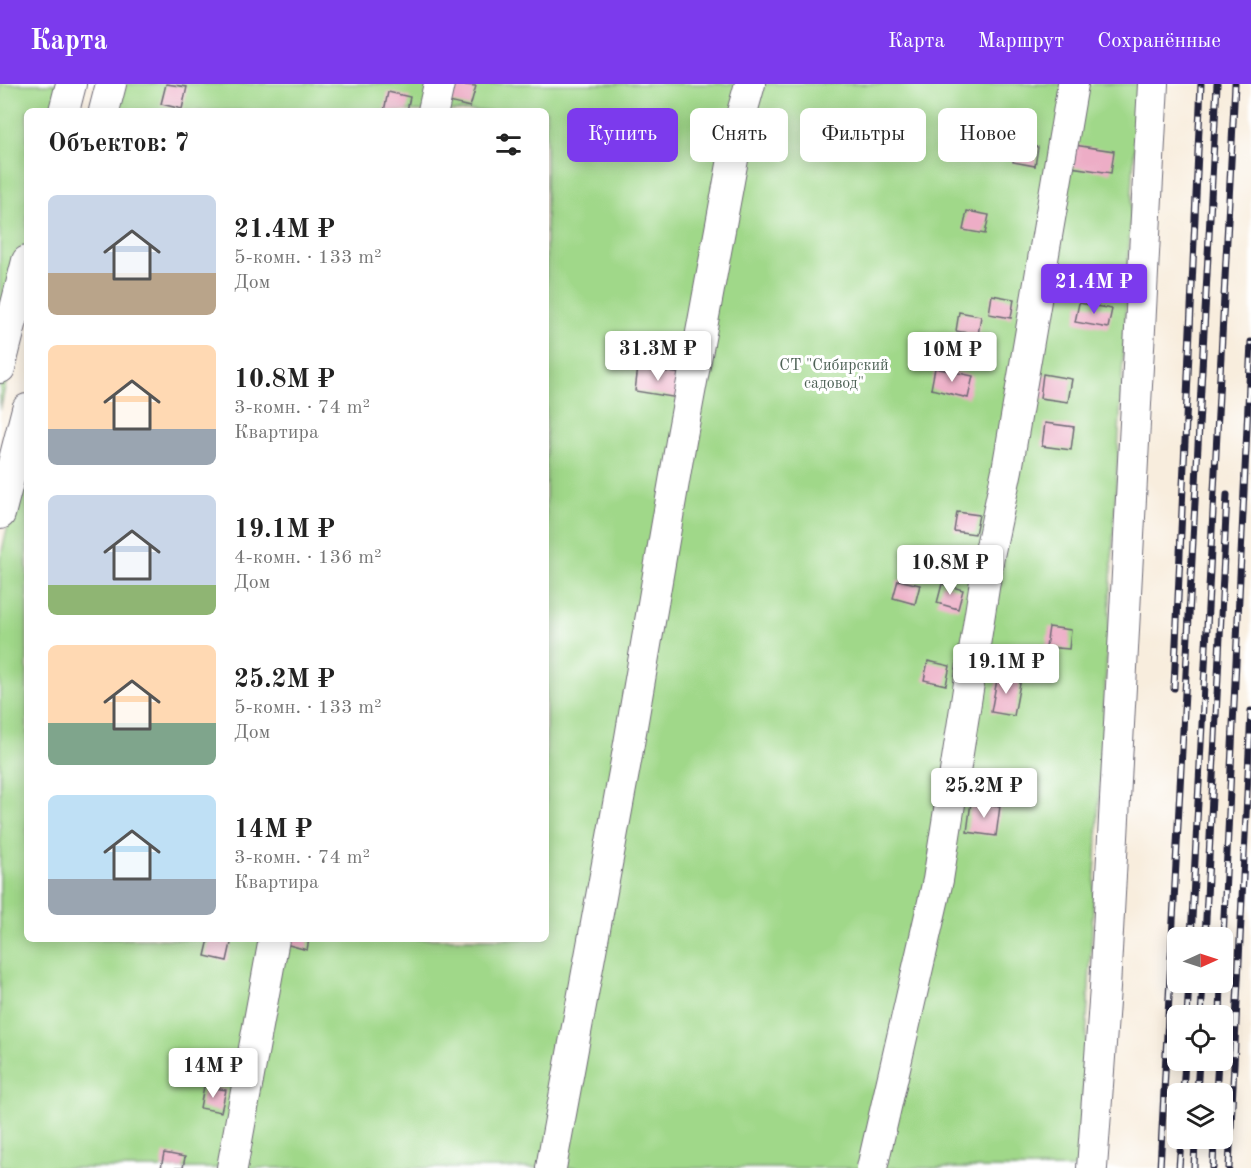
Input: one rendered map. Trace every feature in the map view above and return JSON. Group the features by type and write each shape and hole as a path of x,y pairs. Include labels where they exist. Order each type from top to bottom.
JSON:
{"street":[{"path":"65,108 71,84"},
{"path":"105,108 111,84"},
{"path":"434,108 439,84"},
{"path":"551,1168 626,761 681,441 739,128 750,84"},
{"path":"872,1168 938,880 989,556 1007,470 1073,84"},
{"path":"1092,1168 1106,965 1153,84"},
{"path":"0,368 24,273"},
{"path":"0,513 24,421"},
{"path":"232,1168 273,942"}],"green space":[{"path":"0,84 70,84 65,108 24,108 24,299 0,411"},
{"name":"СТ \"Сибирский садовод\"","path":"107,84 1138,84 1079,1168 0,1168 0,560 24,453 24,942 549,942 549,108 102,108"}],"building":[{"path":"166,84 187,87 182,108 161,104"},
{"path":"453,84 476,86 470,107 449,102"},
{"path":"388,92 410,97 408,108 385,108"},
{"path":"1074,145 1114,151 1111,173 1071,167"},
{"path":"1013,162 1036,162 1035,166"},
{"path":"967,211 989,215 985,234 963,230"},
{"path":"992,295 1014,299 1011,318 989,314"},
{"path":"1079,303 1112,309 1108,328 1075,322"},
{"path":"959,312 981,316 978,335 956,331"},
{"path":"638,367 681,374 678,398 635,391"},
{"path":"935,368 973,376 968,398 931,389"},
{"path":"1043,374 1072,379 1068,402 1040,398"},
{"path":"1045,423 1074,427 1071,450 1042,446"},
{"path":"957,512 979,515 975,534 954,531"},
{"path":"898,580 920,585 915,604 893,598"},
{"path":"942,584 963,590 958,609 937,603"},
{"path":"1049,627 1071,630 1069,649 1046,647"},
{"path":"928,661 950,666 946,685 924,680"},
{"path":"998,674 1021,678 1014,716 991,712"},
{"path":"971,802 1000,806 996,836 967,832"},
{"path":"208,942 231,942 227,961 205,956"},
{"path":"286,942 308,942 307,950 285,944"},
{"path":"204,1086 226,1090 221,1112 200,1108"},
{"path":"164,1153 185,1157 183,1168 161,1168"}],"railway":[{"path":"1174,688 1201,84"},
{"path":"1160,1168 1217,84"},
{"path":"1192,927 1235,84"},
{"path":"1224,927 1251,342"},
{"path":"1206,927 1227,495"},
{"path":"1229,1168 1251,711"},
{"path":"1188,993 1188,1005"},
{"path":"1202,993 1202,1005"},
{"path":"1220,1005 1221,993"},
{"path":"1184,1071 1184,1083"},
{"path":"1198,1071 1198,1083"},
{"path":"1217,1071 1217,1083"},
{"path":"1179,1168 1180,1149"},
{"path":"1194,1168 1195,1149"},
{"path":"1213,1168 1214,1149"}]}
